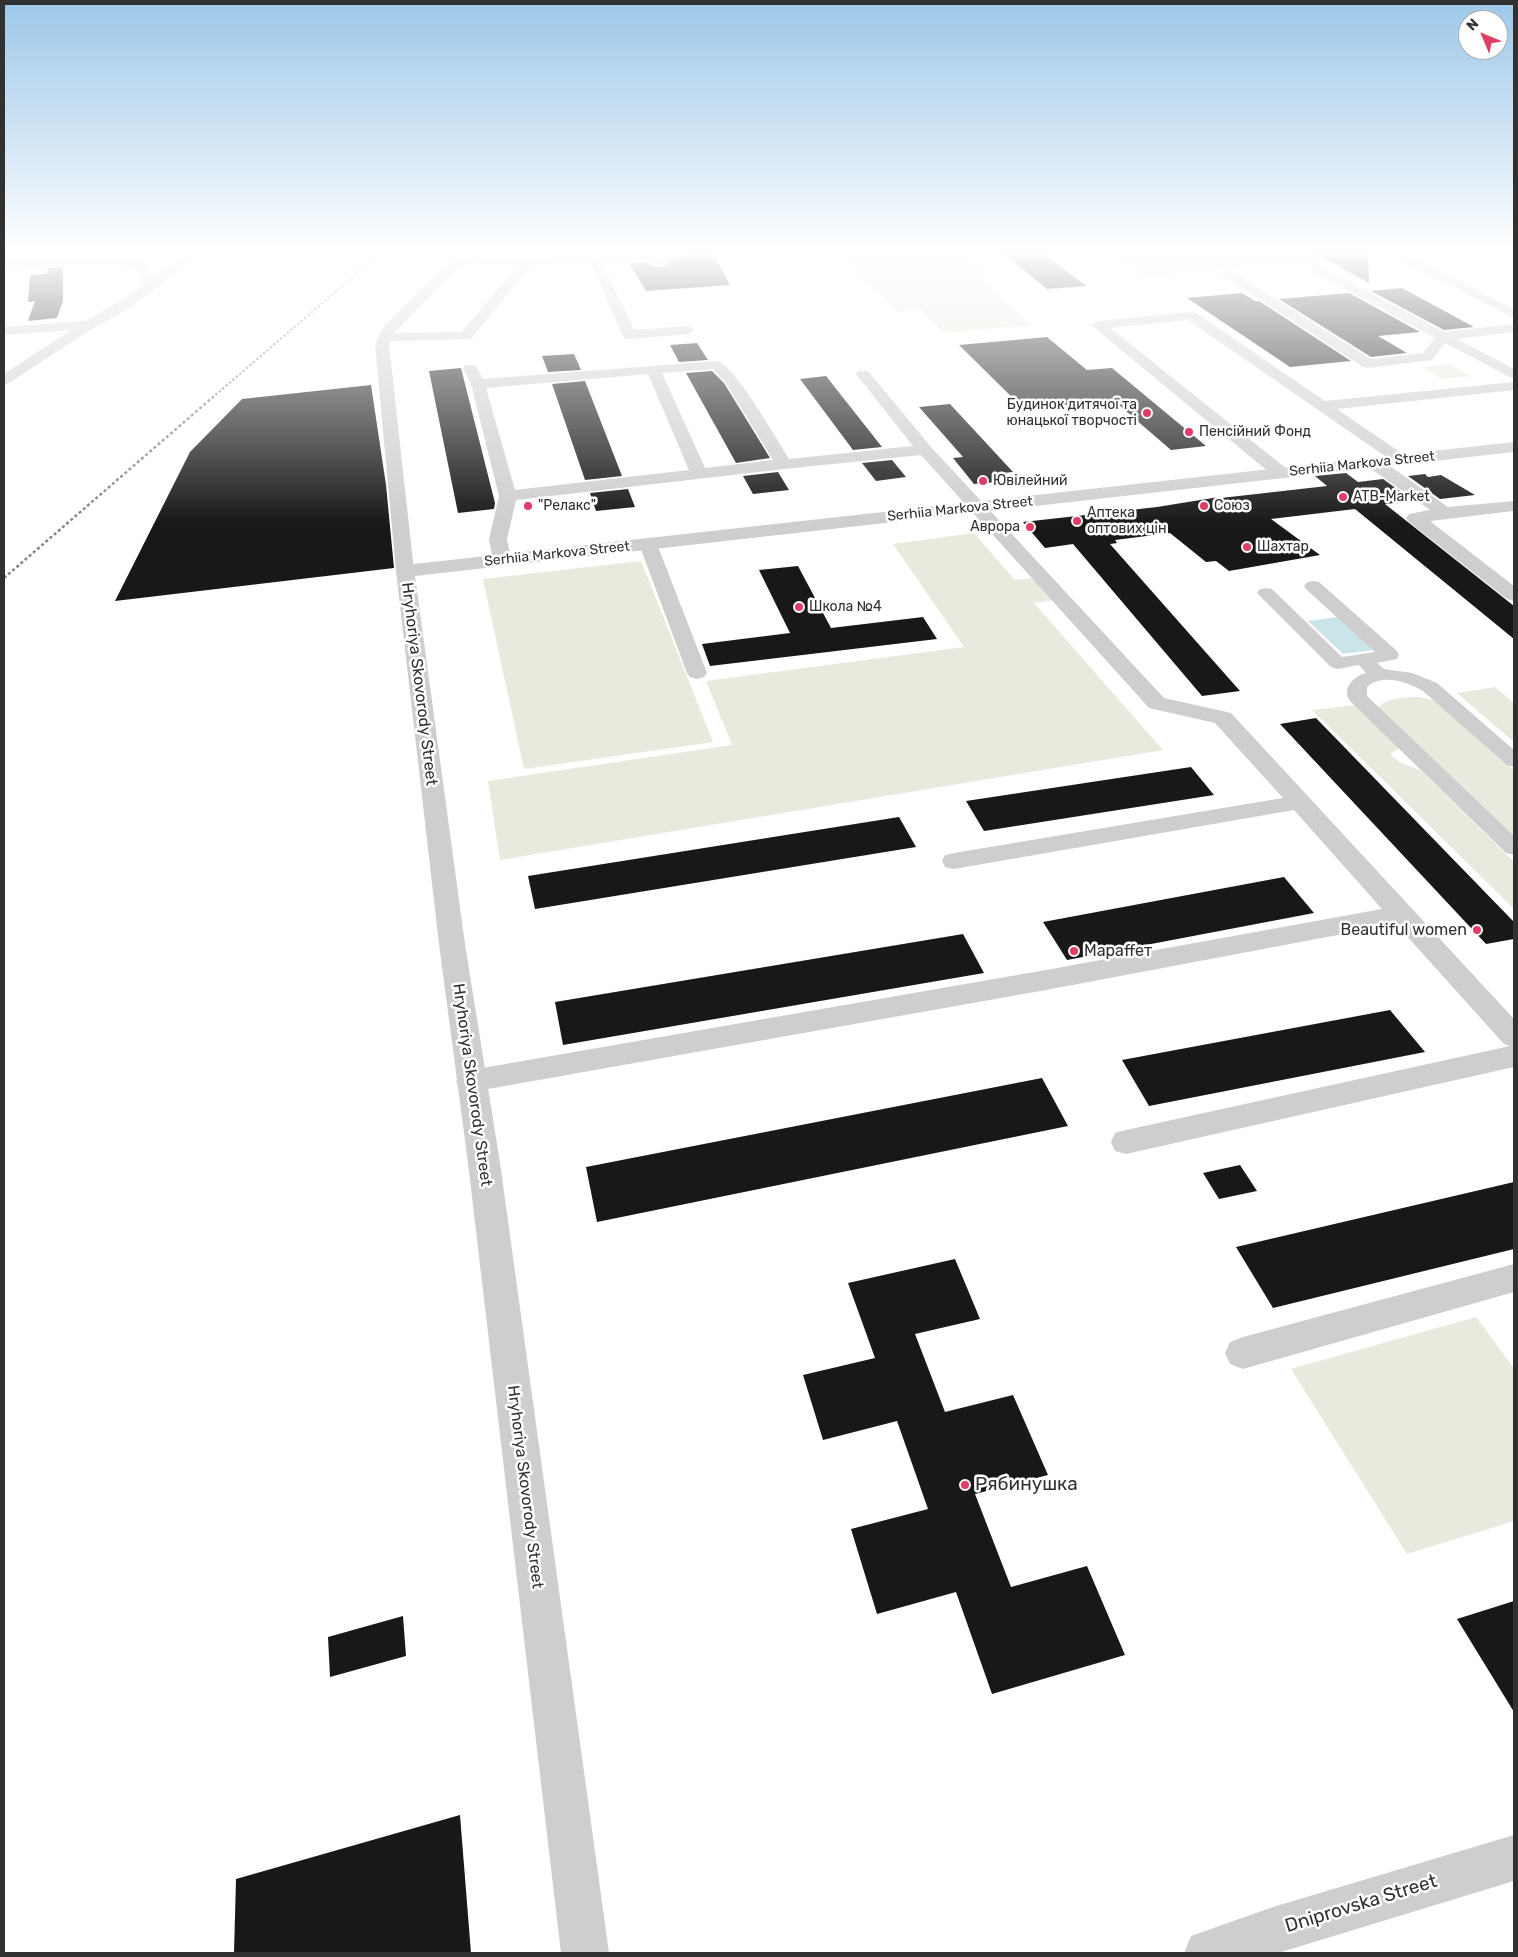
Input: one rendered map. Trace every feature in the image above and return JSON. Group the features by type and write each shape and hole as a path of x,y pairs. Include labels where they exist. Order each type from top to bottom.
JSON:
{"street":[{"path":"4,380 63,341"},
{"name":"Hryhoriya Skovorody Street","path":"383,341 382,357 405,571 452,944 485,1173 585,1953"},
{"path":"1118,341 1281,473"},
{"path":"1228,341 1401,460"},
{"path":"1332,341 1368,364 1428,357 1439,341"},
{"path":"1453,341 1514,375"},
{"path":"502,560 498,540 508,496 474,376 717,365 731,380 784,464"},
{"path":"653,369 699,473"},
{"path":"863,374 925,450 1157,703 1223,718 1514,1037"},
{"path":"1324,406 1514,386"},
{"name":"Serhiia Markova Street","path":"405,571 1514,447"},
{"path":"508,496 699,473 925,450"},
{"path":"1374,463 1445,513"},
{"path":"1514,506 1414,518 1514,595"},
{"path":"648,544 697,673"},
{"path":"1266,593 1338,663 1390,655 1312,586"},
{"path":"1363,659 1379,674"},
{"path":"1514,760 1430,687 1419,680 1406,676 1379,674 1359,683 1356,689 1357,697 1514,848"},
{"path":"954,861 1299,802"},
{"path":"471,1081 1036,982 1401,914"},
{"path":"1126,1142 1514,1056"},
{"path":"1243,1353 1514,1278"},
{"name":"Dniprovska Street","path":"1208,1953 1278,1942 1514,1858"}],"shaded area":[{"path":"1449,364 1471,376 1442,379 1422,367"},
{"path":"974,533 1015,580 1041,577 1061,599 1034,603 1163,750 500,860 488,781 732,745 706,681 964,647 893,544"},
{"path":"641,561 713,742 524,769 483,579"},
{"path":"1495,687 1514,703 1514,742 1457,693"},
{"path":"1419,697 1433,700 1443,707 1514,770 1514,840 1384,716 1379,708 1382,704 1391,700"},
{"path":"1356,705 1399,748 1390,754 1399,762 1420,770 1514,862 1514,909 1312,710"},
{"path":"1476,1317 1514,1368 1514,1521 1407,1554 1291,1369"}],"water":[{"path":"1337,617 1373,650 1343,654 1308,621"}],"building":[{"path":"999,341 1052,341 1087,370 1112,368 1206,446 1171,450 1113,400 1024,409 959,345"},
{"path":"1252,341 1321,341 1351,361 1290,367"},
{"path":"1346,341 1387,341 1407,353 1371,357"},
{"path":"697,343 708,360 679,362 670,345"},
{"path":"574,354 581,370 548,372 542,356"},
{"path":"461,368 495,503 494,509 458,513 429,371"},
{"path":"712,371 724,383 770,458 736,463 686,373"},
{"path":"826,376 882,447 853,450 800,379"},
{"path":"585,381 622,476 585,480 552,384"},
{"path":"371,385 386,485 394,568 115,601 190,452 242,399"},
{"path":"950,404 1013,472 1002,473 1009,481 974,484 953,458 963,457 919,407"},
{"path":"892,460 906,477 876,481 862,463"},
{"path":"778,472 789,490 753,494 743,476"},
{"path":"1346,473 1358,482 1383,479 1414,501 1385,504 1514,606 1514,639 1355,509 1271,519 1320,555 1229,571 1216,561 1206,562 1170,533 1115,540 1117,543 1110,544 1240,691 1202,696 1073,544 1045,548 1023,522 1157,507 1219,497 1327,486 1315,476"},
{"path":"1425,474 1428,477 1441,475 1475,495 1440,499 1408,476"},
{"path":"628,489 635,507 596,511 590,493"},
{"name":"Школа №4","path":"798,566 831,628 923,617 937,639 710,666 702,644 790,633 759,570"},
{"path":"1316,718 1514,922 1514,939 1486,944 1280,724"},
{"path":"1191,767 1214,795 984,831 966,801"},
{"path":"899,817 916,847 535,909 528,876"},
{"path":"1284,877 1314,913 1067,960 1043,922"},
{"path":"963,934 984,973 563,1045 555,1002"},
{"path":"1390,1010 1425,1052 1149,1106 1122,1060"},
{"path":"1042,1078 1068,1126 597,1222 586,1167"},
{"path":"1240,1165 1257,1191 1219,1199 1203,1173"},
{"path":"1514,1182 1514,1249 1273,1308 1236,1247"},
{"name":"Рябинушка","path":"955,1259 980,1319 915,1334 945,1412 1013,1395 1048,1475 975,1494 1011,1587 1087,1566 1125,1655 992,1694 956,1592 877,1614 851,1529 928,1509 897,1421 823,1440 803,1375 875,1358 848,1283"},
{"path":"1514,1601 1514,1712 1457,1619"},
{"path":"403,1616 406,1656 330,1677 328,1637"},
{"path":"460,1815 471,1953 234,1953 236,1879"}],"railway":[{"path":"212,398 278,341"},
{"path":"4,578 213,397"}],"place":[{"name":"Будинок дитячої та юнацької творчості","path":"1147,413"},
{"name":"Пенсійний Фонд","path":"1189,432"},
{"name":"Ювілейний","path":"983,481"},
{"name":"ATB-Market","path":"1343,497"},
{"name":"\"Релакс\"","path":"528,506"},
{"name":"Союз","path":"1204,506"},
{"name":"Аптека оптових цін","path":"1077,521"},
{"name":"Аврора","path":"1030,527"},
{"name":"Шахтар","path":"1247,547"},
{"name":"Школа №4","path":"799,607"},
{"name":"Beautiful women","path":"1477,930"},
{"name":"Мараffет","path":"1074,951"},
{"name":"Рябинушка","path":"965,1485"}]}
